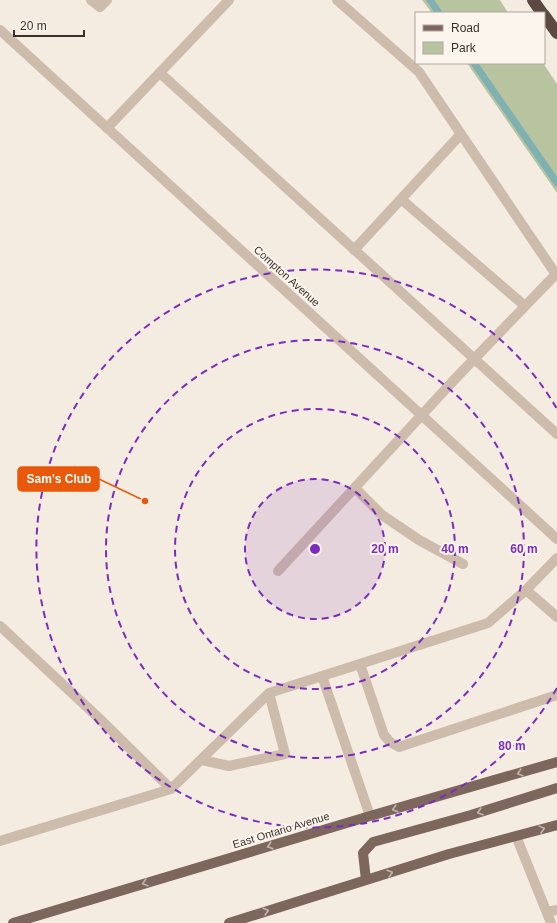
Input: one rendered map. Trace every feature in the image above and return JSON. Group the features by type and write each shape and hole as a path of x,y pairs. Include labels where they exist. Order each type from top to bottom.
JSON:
{"highway":[{"path":"533,0 542,12"},
{"path":"545,17 557,33"}],"main road":[{"name":"East Ontario Avenue","path":"13,923 370,816 557,762"},
{"path":"366,880 363,853 373,842 471,815 557,788"},
{"path":"229,923 449,854 557,825"}],"street":[{"path":"91,0 100,7 107,0"},
{"path":"107,128 228,0"},
{"path":"278,571 474,359 556,275 419,72 337,0"},
{"name":"Compton Avenue","path":"0,30 557,539"},
{"path":"160,73 557,434"},
{"path":"354,250 461,134"},
{"path":"401,199 525,306"},
{"path":"355,488 382,515 418,540 463,564"},
{"path":"0,841 171,789 269,694 488,623 526,590 557,558"},
{"path":"526,590 557,617"},
{"path":"0,626 102,721 171,789"},
{"path":"360,664 384,734 390,742 399,746 557,694"},
{"path":"322,676 370,816"},
{"path":"202,760 228,766 285,754 269,694"},
{"path":"516,836 551,923"},
{"path":"547,912 557,910"}],"green space":[{"path":"422,0 500,0 507,12 431,12"},
{"path":"468,64 544,64 557,84 557,193"}],"waterway":[{"path":"430,0 438,12"},
{"path":"475,64 557,183"}],"place":[{"name":"Sam's Club","path":"145,501"}]}
